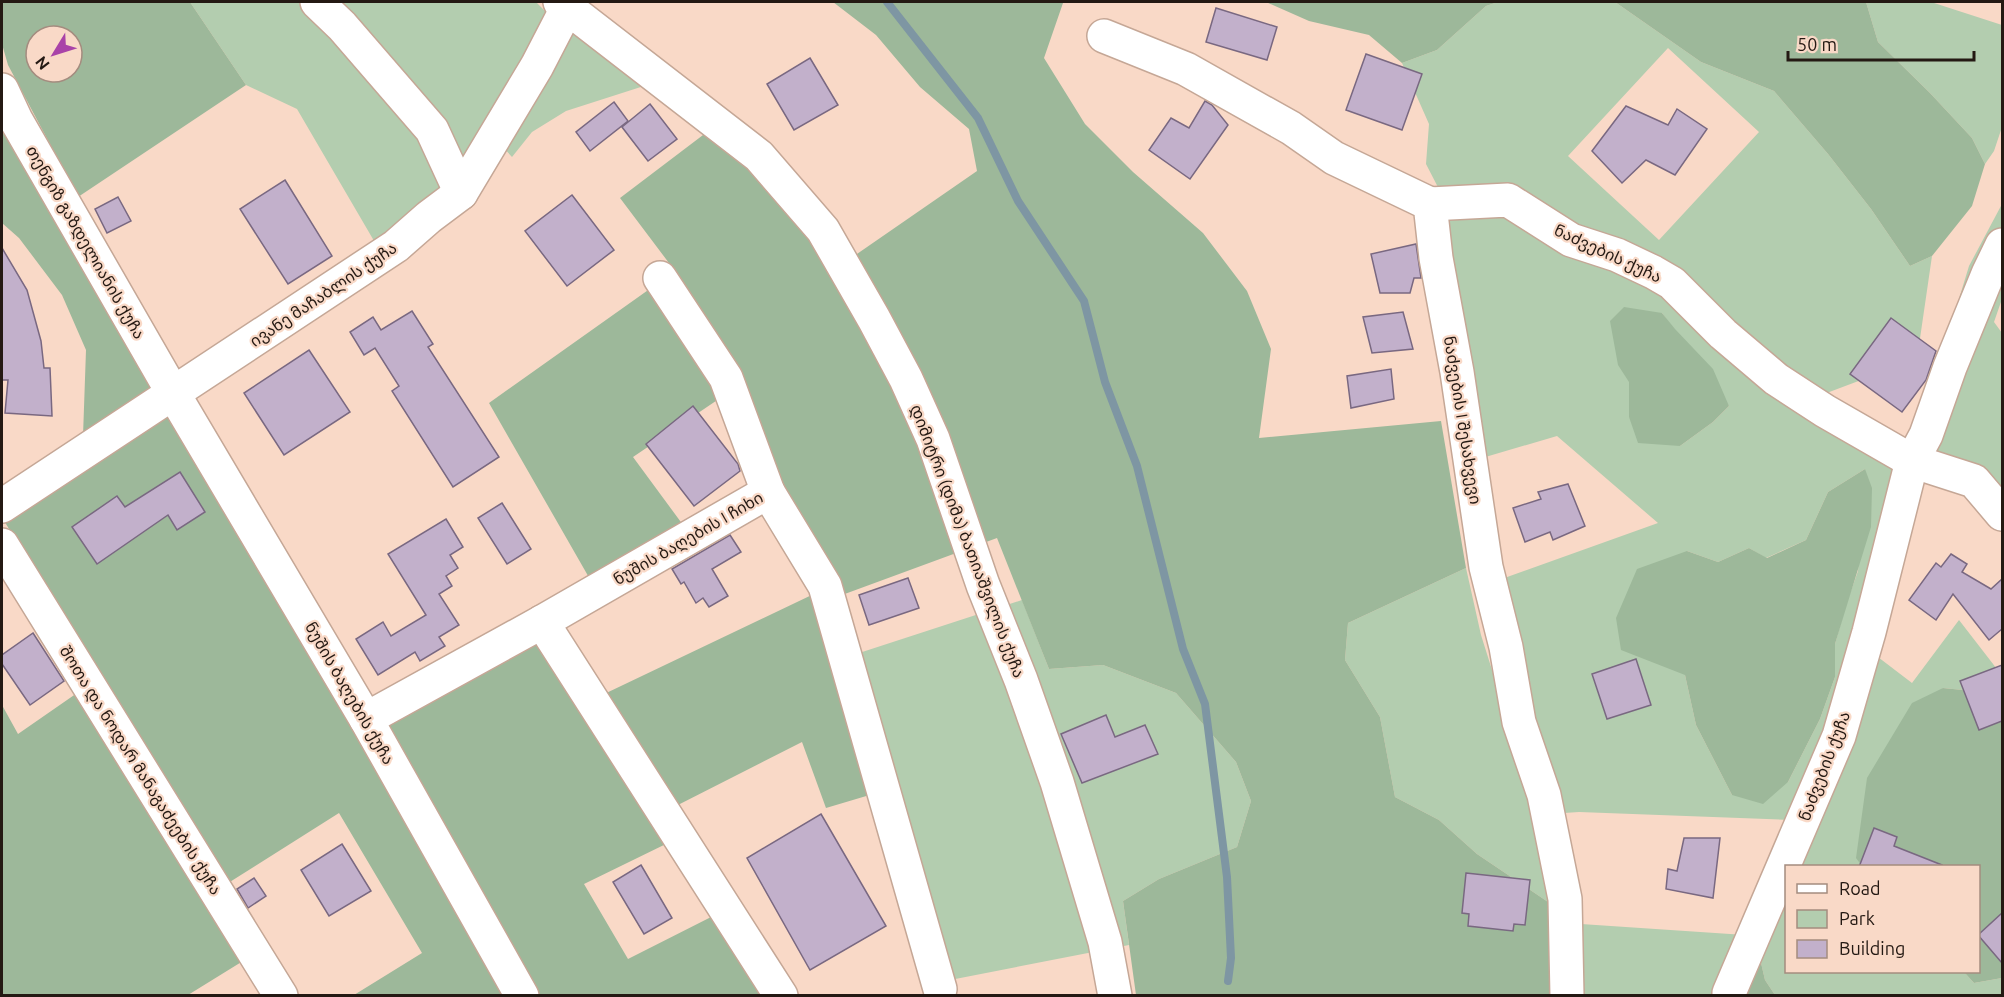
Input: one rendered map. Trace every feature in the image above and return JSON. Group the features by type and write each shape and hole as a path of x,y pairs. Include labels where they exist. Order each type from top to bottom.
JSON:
{"street":[{"path":"316,2 342,26 432,130 461,193"},
{"name":"ივანე მაჩაბლის ქუჩა","path":"2,506 396,246 461,193 537,66 563,5"},
{"name":"დიმიტრი (დიმა) ბათიაშვილის ქუჩა","path":"563,5 759,156 823,230 874,319 906,379 933,439 983,585 1057,782 1105,942 1115,996"},
{"path":"1104,36 1186,69 1291,128 1334,158 1430,204"},
{"name":"თენგიზ გაზდელიანის ქუჩა","path":"2,90 16,120 173,393"},
{"name":"ნაძვების ქუჩა","path":"1430,204 1508,200 1571,240 1617,255 1653,272 1672,283 1723,334 1776,379 1825,411 1912,460 1974,481 2002,514"},
{"name":"ნაძვების I შესახვევი","path":"1430,204 1436,258 1457,372 1486,567 1506,647 1519,722 1544,795 1565,899 1567,996"},
{"path":"1912,460 1926,435 1950,367 2002,245"},
{"path":"660,278 726,378 768,492"},
{"name":"ნუშის ბაღების ქუჩა","path":"173,393 366,719 522,996"},
{"name":"ნაძვების ქუჩა","path":"1729,993 1839,736 1869,632 1912,460"},
{"name":"ნუშის ბაღების I ჩიხი","path":"366,719 542,622 768,492 825,586 940,989"},
{"name":"შოთა და ნოდარ მანაგაძეების ქუჩა","path":"2,545 280,996"},
{"path":"542,622 781,996"}],"green space":[{"path":"2,2 190,2 246,85 78,197 8,65 2,44"},
{"path":"190,2 536,2 549,15 647,85 566,111 532,132 512,157 490,133 451,189 377,246 297,109 246,85"},
{"path":"833,2 1066,2 1063,3 1044,58 1085,124 1133,172 1203,233 1247,291 1271,349 1259,438 1441,421 1466,568 1348,623 1345,660 1380,717 1395,797 1439,820 1477,854 1551,904 1554,995 1136,995 1123,901 1159,879 1237,847 1251,801 1236,762 1176,693 1103,665 1049,669 997,538 842,595 779,485 741,384 633,457 686,529 591,581 489,403 675,271 620,198 707,132 757,171 804,228 828,274 977,171 969,129 920,87 876,35"},
{"path":"1266,2 1498,2 1486,6 1437,50 1402,63 1369,35 1309,21"},
{"path":"1498,2 1615,2 1701,62 1774,91 1871,209 1910,266 1932,256 1917,359 1824,394 1780,372 1656,265 1442,195 1426,164 1429,124 1402,63 1437,50 1486,6","holes":["1668,48 1759,132 1659,240 1568,156"]},
{"path":"1615,2 1866,2 1878,42 1972,138 1985,164 1972,206 1932,256 1910,266 1871,209 1774,91 1701,62"},
{"path":"1866,2 1931,2 2002,25 2002,127 1994,151 1985,164 1972,138 1878,42"},
{"path":"2,112 158,386 83,436 86,350 62,295 19,238 2,223"},
{"path":"2002,204 2002,299 1994,322 2002,333 2002,502 1927,462 1955,312 1969,266"},
{"path":"1511,209 1632,270 1893,469 1855,648 1791,820 1564,813 1547,777 1496,581 1658,523 1557,436 1482,458 1444,210","holes":["1662,313 1729,406 1713,422 1680,446 1629,417 1629,382","1865,469 1858,571 1835,644 1835,677 1820,719 1788,782 1732,795 1696,725 1685,675 1687,551 1718,562 1749,548 1766,558 1806,540 1828,492"]},
{"path":"1624,307 1662,313 1713,369 1729,406 1713,422 1680,446 1638,443 1629,417 1629,382 1618,365 1610,321"},
{"path":"172,407 508,995 354,995 422,953 339,813 225,885 3,519"},
{"path":"1865,469 1872,488 1871,527 1835,644 1835,677 1820,719 1788,782 1763,804 1732,795 1696,725 1685,675 1621,650 1616,618 1637,569 1687,551 1718,562 1749,548 1767,558 1806,540 1828,492"},
{"path":"1466,568 1481,635 1538,816 1551,904 1477,854 1439,820 1395,797 1380,717 1345,660 1348,623"},
{"path":"818,592 873,794 826,808 802,742 672,808 600,696"},
{"path":"1022,600 1049,669 1103,665 1176,693 1236,762 1251,801 1237,847 1159,879 1123,901 1129,945 945,981 853,655"},
{"path":"1959,620 2000,673 2002,671 2002,694 1943,688 1862,865 1793,865 1874,654 1912,683"},
{"path":"536,634 670,842 584,884 628,959 717,914 768,995 532,995 382,722"},
{"path":"1943,688 2002,694 2002,978 1974,983 1965,973 1980,973 1980,865 1861,865 1856,858 1867,778 1912,703"},
{"path":"80,691 243,961 188,995 2,995 2,705 18,734"},
{"path":"1785,885 1785,973 1965,973 1974,983 2002,978 2002,995 1775,995 1765,980 1758,950"},
{"path":"1581,924 1745,935 1720,995 1580,996"},
{"path":"1758,950 1765,980 1775,995 1738,996"}],"building":[{"path":"1216,8 1277,27 1267,60 1206,42"},
{"path":"1366,54 1422,74 1402,130 1346,110"},
{"path":"810,58 838,105 794,130 767,84"},
{"path":"1205,101 1212,105 1228,125 1190,179 1149,150 1171,118 1189,128"},
{"path":"614,102 628,121 590,151 576,132"},
{"path":"650,104 677,139 648,161 622,127"},
{"path":"1626,106 1668,125 1677,109 1707,129 1675,175 1646,160 1622,183 1592,151"},
{"path":"285,180 332,256 288,284 240,209"},
{"path":"572,195 614,250 567,286 525,231"},
{"path":"118,197 131,221 107,233 95,209"},
{"path":"1416,244 1421,278 1414,278 1410,293 1380,293 1371,254"},
{"path":"2,248 27,290 41,341 44,368 50,368 52,416 5,413 8,380 2,380"},
{"path":"412,311 433,344 428,347 499,457 453,487 392,391 399,386 375,348 364,355 350,332 373,317 381,330"},
{"path":"1403,312 1413,349 1372,353 1363,317"},
{"path":"1891,318 1936,351 1926,380 1902,412 1850,374"},
{"path":"309,350 350,412 284,455 244,393"},
{"path":"1391,369 1394,399 1351,408 1347,376"},
{"path":"693,406 738,464 740,471 694,506 646,444"},
{"path":"180,472 205,512 177,530 168,515 97,564 72,527 117,496 125,507"},
{"path":"1568,484 1585,526 1553,540 1550,532 1525,542 1513,508 1541,499 1538,492"},
{"path":"502,503 531,549 507,564 478,518"},
{"path":"446,519 463,547 450,555 458,568 446,576 452,586 439,594 459,625 439,637 445,646 420,661 415,652 378,675 356,639 383,622 391,636 426,615 388,554"},
{"path":"730,535 741,552 712,569 728,596 709,607 703,598 696,603 684,582 681,584 672,569"},
{"path":"1951,554 1967,564 1962,572 1991,589 2002,579 2002,629 1989,640 1953,594 1936,620 1909,600 1936,563 1941,567"},
{"path":"908,578 919,608 869,625 859,595"},
{"path":"33,633 64,681 30,705 2,664 2,655"},
{"path":"1636,659 1651,705 1607,719 1592,674"},
{"path":"2002,665 2002,721 1979,730 1960,681"},
{"path":"1106,715 1115,737 1145,725 1158,754 1082,783 1061,734"},
{"path":"821,814 886,926 810,970 747,858"},
{"path":"1874,828 1897,837 1894,846 1942,865 1860,865"},
{"path":"1684,838 1720,838 1713,898 1666,889 1668,869 1677,871"},
{"path":"342,844 371,891 329,916 301,870"},
{"path":"641,865 672,918 644,934 613,882"},
{"path":"1466,873 1530,880 1525,925 1514,924 1513,931 1468,926 1469,914 1462,913"},
{"path":"254,878 266,896 248,908 237,889"},
{"path":"2002,913 2002,963 1980,937 1980,933"}],"waterway":[{"path":"887,2 978,118 1018,201 1084,301 1105,382 1137,466 1183,649 1205,704 1227,877 1231,958 1228,981"}]}
